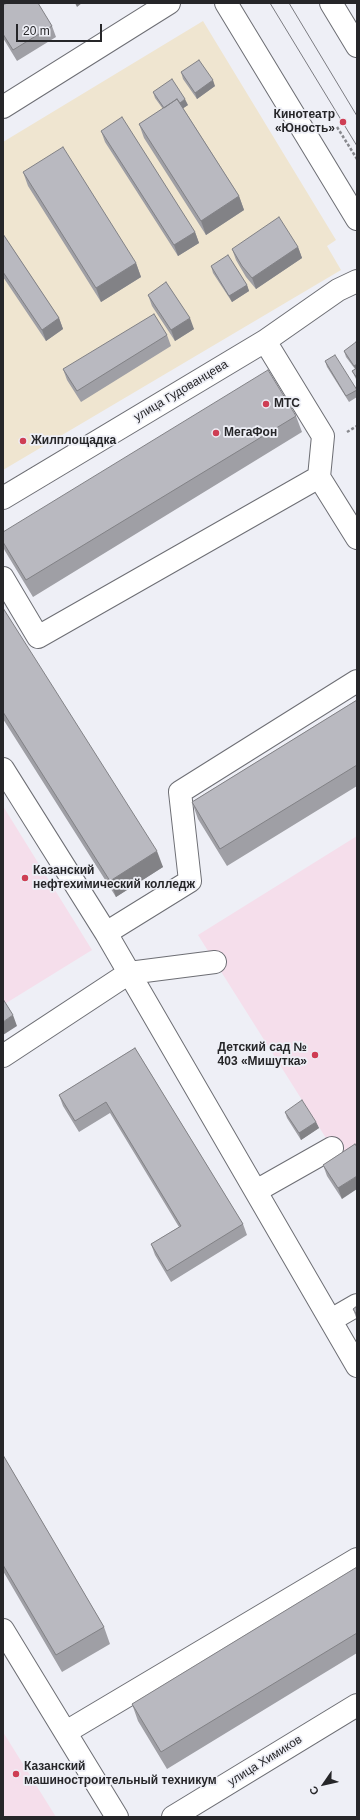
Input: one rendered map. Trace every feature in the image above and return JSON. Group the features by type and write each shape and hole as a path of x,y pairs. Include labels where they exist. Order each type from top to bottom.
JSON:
{"street":[{"path":"3,107 169,3"},
{"path":"226,3 357,219"},
{"path":"331,3 357,46"},
{"name":"улица Гудованцева","path":"3,498 265,341 338,290 357,281"},
{"path":"265,341 323,436 319,477 357,538"},
{"path":"3,578 38,637 319,477"},
{"path":"106,933 190,881 180,792 357,681"},
{"path":"3,769 106,933 357,1366"},
{"path":"3,1056 129,973 215,962"},
{"path":"256,1191 332,1148"},
{"path":"331,1320 357,1305"},
{"path":"66,1732 357,1559"},
{"path":"3,1630 117,1817"},
{"name":"улица Химиков","path":"173,1817 203,1809 357,1705"}],"path":[{"path":"337,127 357,159"}],"shaded area":[{"path":"203,21 336,240 327,246 341,270 3,470 3,142"},
{"name":"Казанский нефтехимический колледж","path":"3,806 92,950 3,1005"},
{"name":"Детский сад № 403 «Мишутка»","path":"357,836 357,1168 348,1173 198,935"},
{"name":"Казанский машиностроительный техникум","path":"3,1732 56,1817 3,1817"}],"building":[{"path":"7,3 38,3 52,26 13,50 3,34 3,5"},
{"path":"199,60 213,80 195,93 181,72"},
{"path":"172,79 185,99 180,103 177,99 164,108 153,92"},
{"path":"177,99 239,196 201,221 139,124"},
{"path":"122,117 195,232 174,245 101,131"},
{"path":"63,147 136,263 96,288 23,172"},
{"path":"279,217 298,247 252,278 242,266 232,249"},
{"path":"3,234 59,318 42,330 3,272"},
{"path":"228,255 247,285 229,296 211,266"},
{"path":"166,282 190,318 171,330 148,295"},
{"path":"154,314 167,335 77,391 63,369"},
{"path":"356,342 357,364 354,366 344,351"},
{"path":"335,355 357,390 346,396 325,361"},
{"path":"357,368 357,378 352,371"},
{"path":"268,370 296,416 26,580 3,542 3,532"},
{"path":"3,608 157,851 110,881 3,712"},
{"path":"357,700 357,765 220,849 192,802"},
{"path":"3,999 13,1015 3,1022"},
{"path":"135,1048 243,1224 167,1271 151,1244 181,1226 106,1102 75,1121 59,1095"},
{"path":"302,1100 316,1122 299,1133 285,1112"},
{"path":"355,1144 357,1147 357,1176 338,1188 323,1165"},
{"path":"357,1306 357,1315 353,1309"},
{"path":"3,1455 104,1627 56,1655 3,1565"},
{"path":"357,1567 357,1633 161,1752 132,1704"}],"tram line":[{"path":"270,3 357,146"},
{"path":"289,3 357,116"}],"place":[{"name":"Кинотеатр «Юность»","path":"343,122"},
{"name":"МТС","path":"266,404"},
{"name":"МегаФон","path":"216,433"},
{"name":"Жилплощадка","path":"23,441"},
{"name":"Казанский нефтехимический колледж","path":"25,878"},
{"name":"Детский сад № 403 «Мишутка»","path":"315,1055"},
{"name":"Казанский машиностроительный техникум","path":"16,1774"}]}
